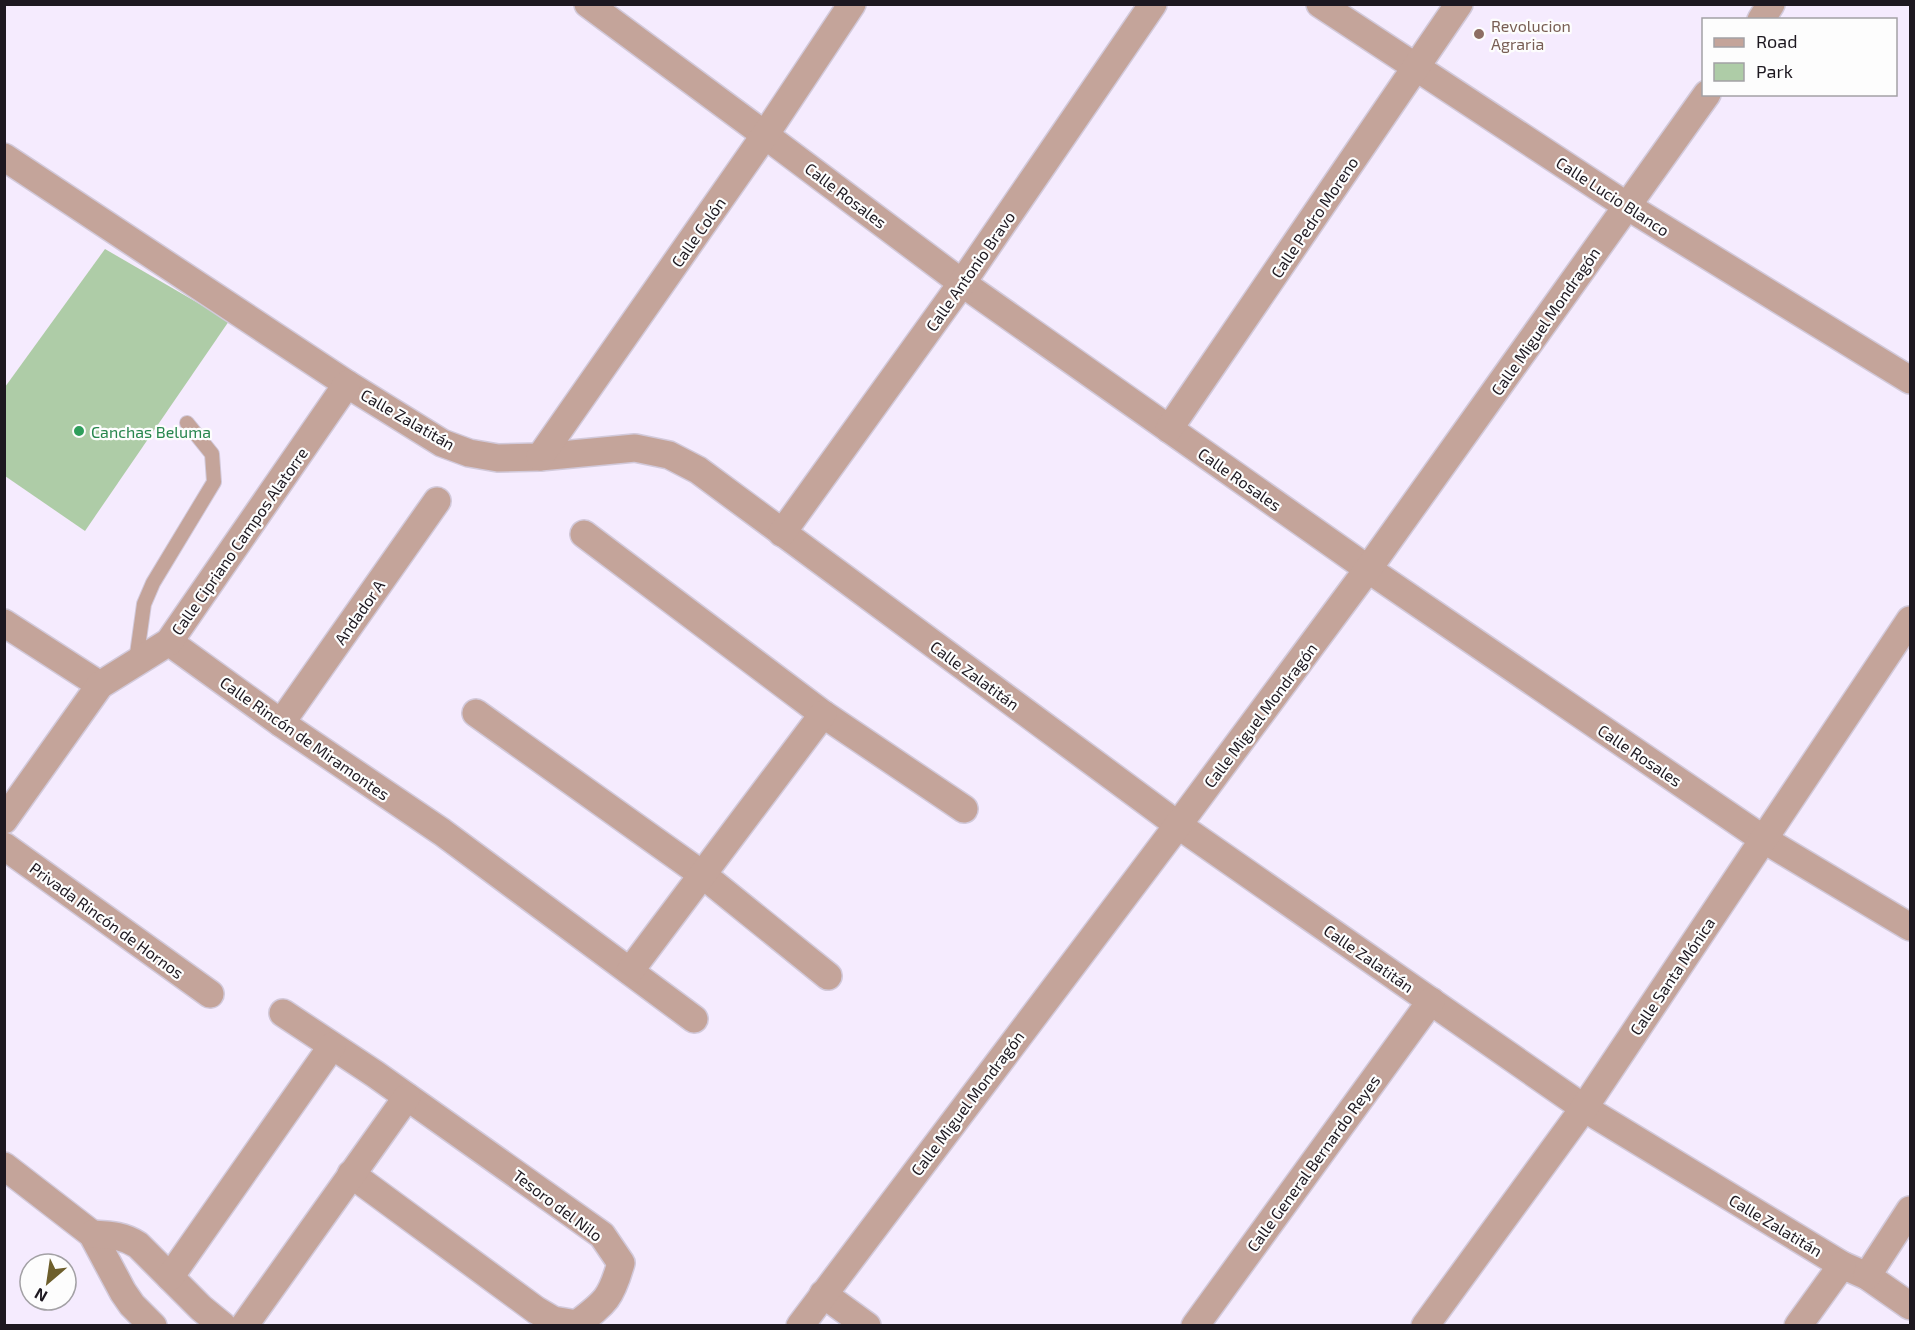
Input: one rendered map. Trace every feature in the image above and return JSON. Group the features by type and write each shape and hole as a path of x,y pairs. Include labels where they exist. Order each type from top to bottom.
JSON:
{"street":[{"name":"Calle Rosales","path":"588,4 962,284 1368,569 1763,839 1911,927"},
{"name":"Calle Colón","path":"540,457 765,135 852,4"},
{"name":"Calle Antonio Bravo","path":"782,533 962,284 1153,4"},
{"name":"Calle Lucio Blanco","path":"1320,4 1627,206 1911,380"},
{"name":"Calle Pedro Moreno","path":"1169,429 1459,4"},
{"path":"1762,18 1771,4"},
{"name":"Calle Miguel Mondragón","path":"800,1326 1368,569 1706,96"},
{"name":"Calle Zalatitán","path":"4,157 347,384 442,442 470,453 498,458 540,457 635,448 669,455 698,470 1178,825 1584,1108 1842,1265 1867,1276 1911,1306"},
{"name":"Calle Cipriano Campos Alatorre","path":"4,820 100,685 169,642 347,384"},
{"name":"Andador A","path":"281,723 437,501"},
{"path":"584,534 823,714 964,809"},
{"name":"Calle Santa Mónica","path":"1425,1326 1584,1108 1911,620"},
{"path":"4,623 100,685"},
{"name":"Calle Rincón de Miramontes","path":"169,642 281,723 442,832 694,1019"},
{"path":"476,713 702,875 828,976"},
{"path":"630,971 823,714"},
{"name":"Privada Rincón de Hornos","path":"4,846 210,994"},
{"name":"Calle General Bernardo Reyes","path":"1195,1326 1431,1001"},
{"name":"Tesoro del Nilo","path":"283,1013 602,1235 621,1263 614,1287 603,1304 577,1324 553,1320 536,1310 351,1174"},
{"path":"170,1277 332,1046"},
{"path":"244,1326 406,1097"},
{"path":"4,1166 92,1234 123,1292 132,1305 153,1326"},
{"path":"1867,1276 1911,1210"},
{"path":"92,1234 126,1238 138,1245 201,1308 223,1326"},
{"path":"1798,1326 1842,1265"},
{"path":"823,1294 867,1326"}],"lane":[{"path":"136,663 144,604 153,583 214,482 212,454 187,423"}],"green space":[{"name":"Canchas Beluma","path":"105,249 229,321 85,531 5,476 5,387"}],"place":[{"name":"Revolucion Agraria","path":"1479,34"},
{"name":"Canchas Beluma","path":"79,431"}]}
